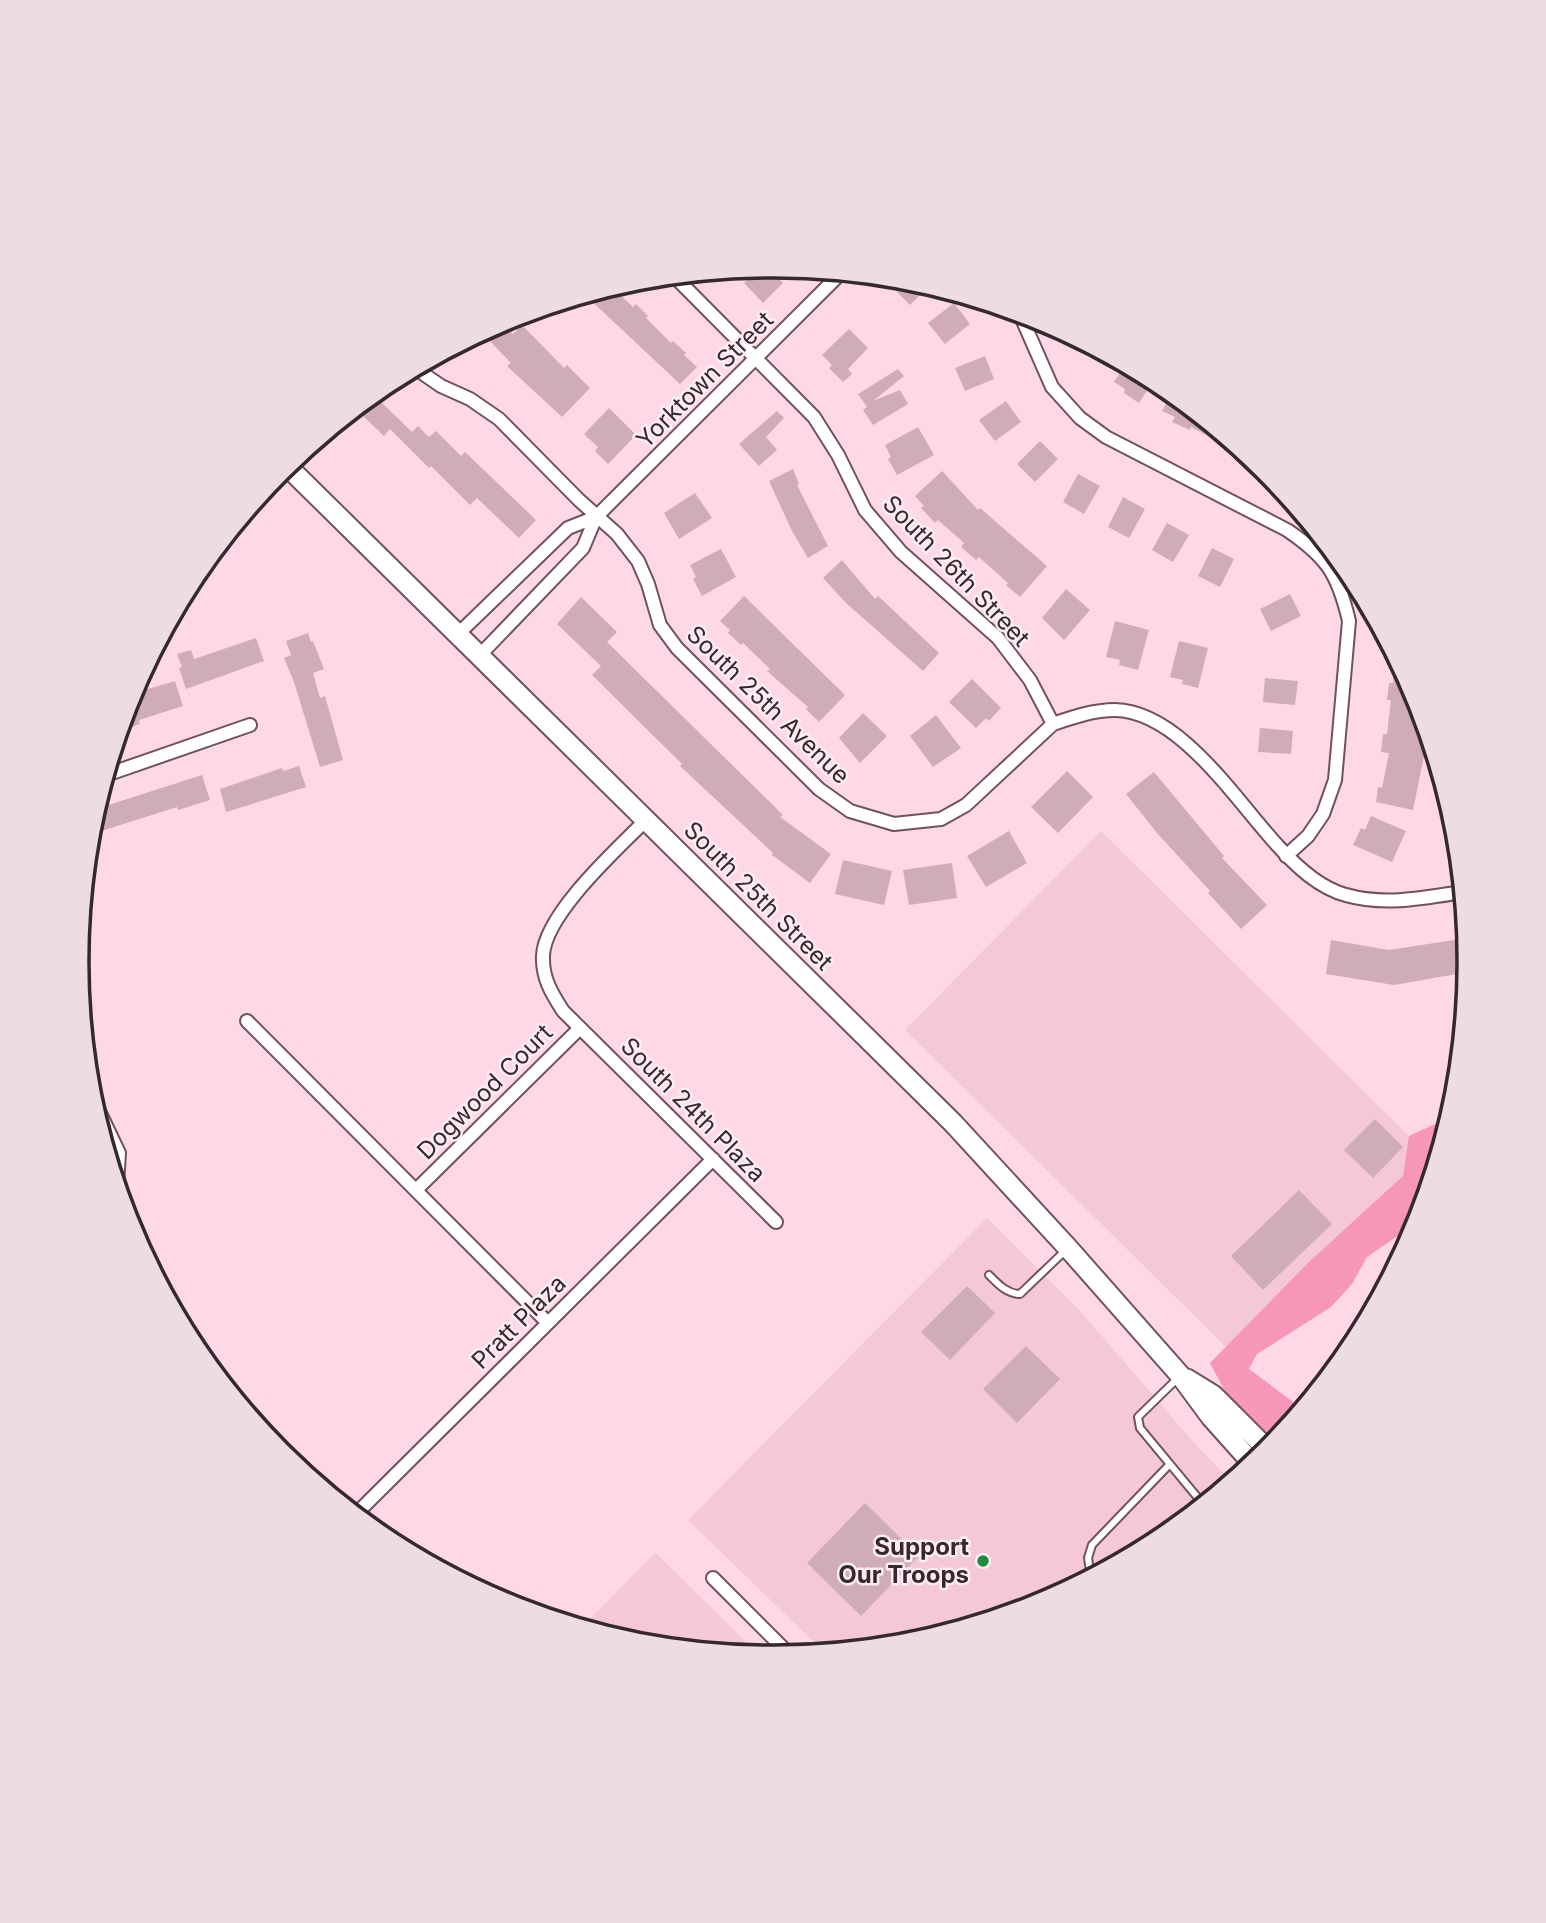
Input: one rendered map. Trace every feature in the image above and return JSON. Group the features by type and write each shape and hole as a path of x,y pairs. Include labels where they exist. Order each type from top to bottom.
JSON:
{"street":[{"name":"Yorktown Street","path":"479,656 583,548 596,517 833,281"},
{"name":"South 26th Street","path":"682,284 814,417 838,455 865,510 901,552 998,638 1030,680 1053,724"},
{"path":"1025,326 1052,387 1080,418 1106,438 1287,530 1312,547 1334,573 1349,621 1335,780 1323,814 1308,836 1286,856"},
{"name":"South 25th Avenue","path":"423,374 499,419 596,517 617,534 638,561 660,625 677,648 819,789 850,811 894,824 941,819 966,805 1053,724"},
{"name":"South 25th Street","path":"295,474 953,1123 1068,1248 1245,1455"},
{"name":"Yorktown Street","path":"457,635 568,528 596,517"},
{"path":"1053,724 1073,717 1116,710 1138,714 1158,722 1178,735 1200,756 1286,856 1308,876 1344,895 1374,900 1417,899 1453,893"},
{"path":"117,771 250,725"},
{"name":"Dogwood Court","path":"416,1190 580,1028 551,992 544,972 543,953 561,912 646,820"},
{"path":"247,1021 548,1323"},
{"name":"South 24th Plaza","path":"580,1028 776,1222"},
{"path":"114,1141 120,1153 119,1159"},
{"name":"Pratt Plaza","path":"362,1508 713,1159"},
{"name":"South 25th Street","path":"1180,1376 1213,1395 1259,1441"},
{"path":"713,1578 780,1645"}],"lane":[{"path":"989,1275 1003,1288 1013,1294 1020,1294 1068,1248"},
{"path":"1180,1376 1138,1417 1140,1428 1197,1497"},
{"path":"1089,1567 1088,1558 1092,1545 1170,1464"}],"shaded area":[{"path":"1101,831 1428,1155 1233,1354 905,1030"},
{"path":"1437,1123 1420,1181 1400,1235 1367,1257 1352,1284 1331,1307 1257,1354 1249,1369 1294,1404 1266,1435 1226,1393 1210,1363 1310,1261 1403,1176 1409,1136"},
{"path":"987,1218 1080,1311 1225,1475 1153,1530 1115,1554 1035,1593 950,1622 906,1632 818,1644 688,1520"},
{"path":"656,1552 748,1644 684,1639 589,1620"}],"building":[{"path":"773,278 778,278 783,283 763,303 744,283 749,279"},
{"path":"894,289 921,294 910,305"},
{"path":"621,295 633,307 636,304 648,316 646,318 671,343 673,341 686,353 684,355 697,367 680,384 593,302"},
{"path":"954,303 970,324 945,344 928,323"},
{"path":"523,326 564,368 567,365 590,388 562,417 507,366 511,363 489,340 509,331 513,334"},
{"path":"849,329 868,348 848,369 852,374 843,382 829,368 832,365 822,355"},
{"path":"985,356 994,379 965,391 955,368"},
{"path":"898,369 904,376 873,401 900,390 908,404 873,425 863,410 867,407 858,394"},
{"path":"1120,372 1148,390 1139,403 1114,382"},
{"path":"1006,401 1021,422 995,441 979,420"},
{"path":"381,402 412,432 418,426 429,437 436,431 461,456 465,452 536,520 519,538 477,498 470,505 390,429 384,436 362,415"},
{"path":"1167,403 1216,440 1191,427 1190,430 1172,422 1175,417 1162,411"},
{"path":"609,408 636,435 608,464 595,451 598,447 584,434"},
{"path":"777,411 784,418 766,437 777,450 759,466 739,444"},
{"path":"918,427 934,455 897,475 888,459 891,457 885,445"},
{"path":"1040,441 1058,459 1035,482 1017,464"},
{"path":"793,469 799,484 797,485 828,546 808,558 769,481"},
{"path":"942,471 978,510 980,508 1047,566 1020,597 979,557 976,560 961,547 964,543 938,520 935,523 921,508 924,506 915,496"},
{"path":"1078,474 1100,486 1084,514 1063,502"},
{"path":"695,493 712,518 679,539 664,513"},
{"path":"1123,497 1145,509 1129,538 1108,527"},
{"path":"1167,523 1189,535 1173,562 1152,550"},
{"path":"1212,548 1234,559 1220,587 1198,576"},
{"path":"721,549 736,577 702,596 693,579 696,577 690,565"},
{"path":"842,560 875,599 878,596 939,653 923,671 846,603 823,578"},
{"path":"1066,589 1090,610 1064,640 1042,618"},
{"path":"1290,594 1301,616 1271,631 1260,609"},
{"path":"744,596 845,695 819,722 806,709 808,707 767,671 770,669 743,643 741,645 728,633 730,630 720,621"},
{"path":"581,597 617,632 607,642 783,815 780,817 831,854 810,883 772,855 773,853 680,766 682,764 592,675 601,666 557,624"},
{"path":"1115,621 1149,630 1138,670 1119,665 1120,660 1106,657"},
{"path":"308,633 324,669 313,673 320,698 325,696 343,760 320,767 284,658 291,655 286,641"},
{"path":"256,638 264,661 186,689 177,654 191,650 194,659"},
{"path":"1179,641 1208,648 1198,688 1182,684 1183,680 1170,677"},
{"path":"1394,675 1424,755 1413,810 1376,802 1378,787 1382,788 1389,753 1381,752 1383,734 1387,734 1391,700 1387,700 1389,683 1393,683"},
{"path":"1265,678 1298,681 1295,705 1263,702"},
{"path":"972,679 1001,708 989,721 986,718 976,728 949,702"},
{"path":"175,681 183,706 139,720 140,724 131,727 146,690"},
{"path":"863,713 887,736 860,763 839,738"},
{"path":"936,715 961,748 933,767 910,736"},
{"path":"1260,728 1293,731 1291,754 1258,752"},
{"path":"299,766 306,787 226,812 220,789 282,768 283,771"},
{"path":"1067,771 1093,797 1058,833 1031,807"},
{"path":"1154,772 1224,856 1222,858 1267,905 1241,929 1126,794"},
{"path":"202,775 210,800 178,810 177,807 102,831 108,805"},
{"path":"1371,816 1406,831 1392,862 1353,845 1361,828 1365,830"},
{"path":"1009,831 1027,863 986,887 967,856"},
{"path":"843,860 892,871 884,905 835,894"},
{"path":"952,863 957,898 909,905 903,870"},
{"path":"1331,940 1389,950 1456,940 1456,974 1394,985 1326,974"},
{"path":"1375,1119 1403,1147 1373,1178 1344,1150"},
{"path":"1299,1190 1332,1224 1263,1290 1231,1256"},
{"path":"967,1286 995,1313 950,1360 921,1332"},
{"path":"1026,1346 1060,1379 1017,1423 983,1389"},
{"path":"865,1503 919,1556 861,1616 807,1563"}],"place":[{"name":"Support Our Troops","path":"983,1561"}]}
